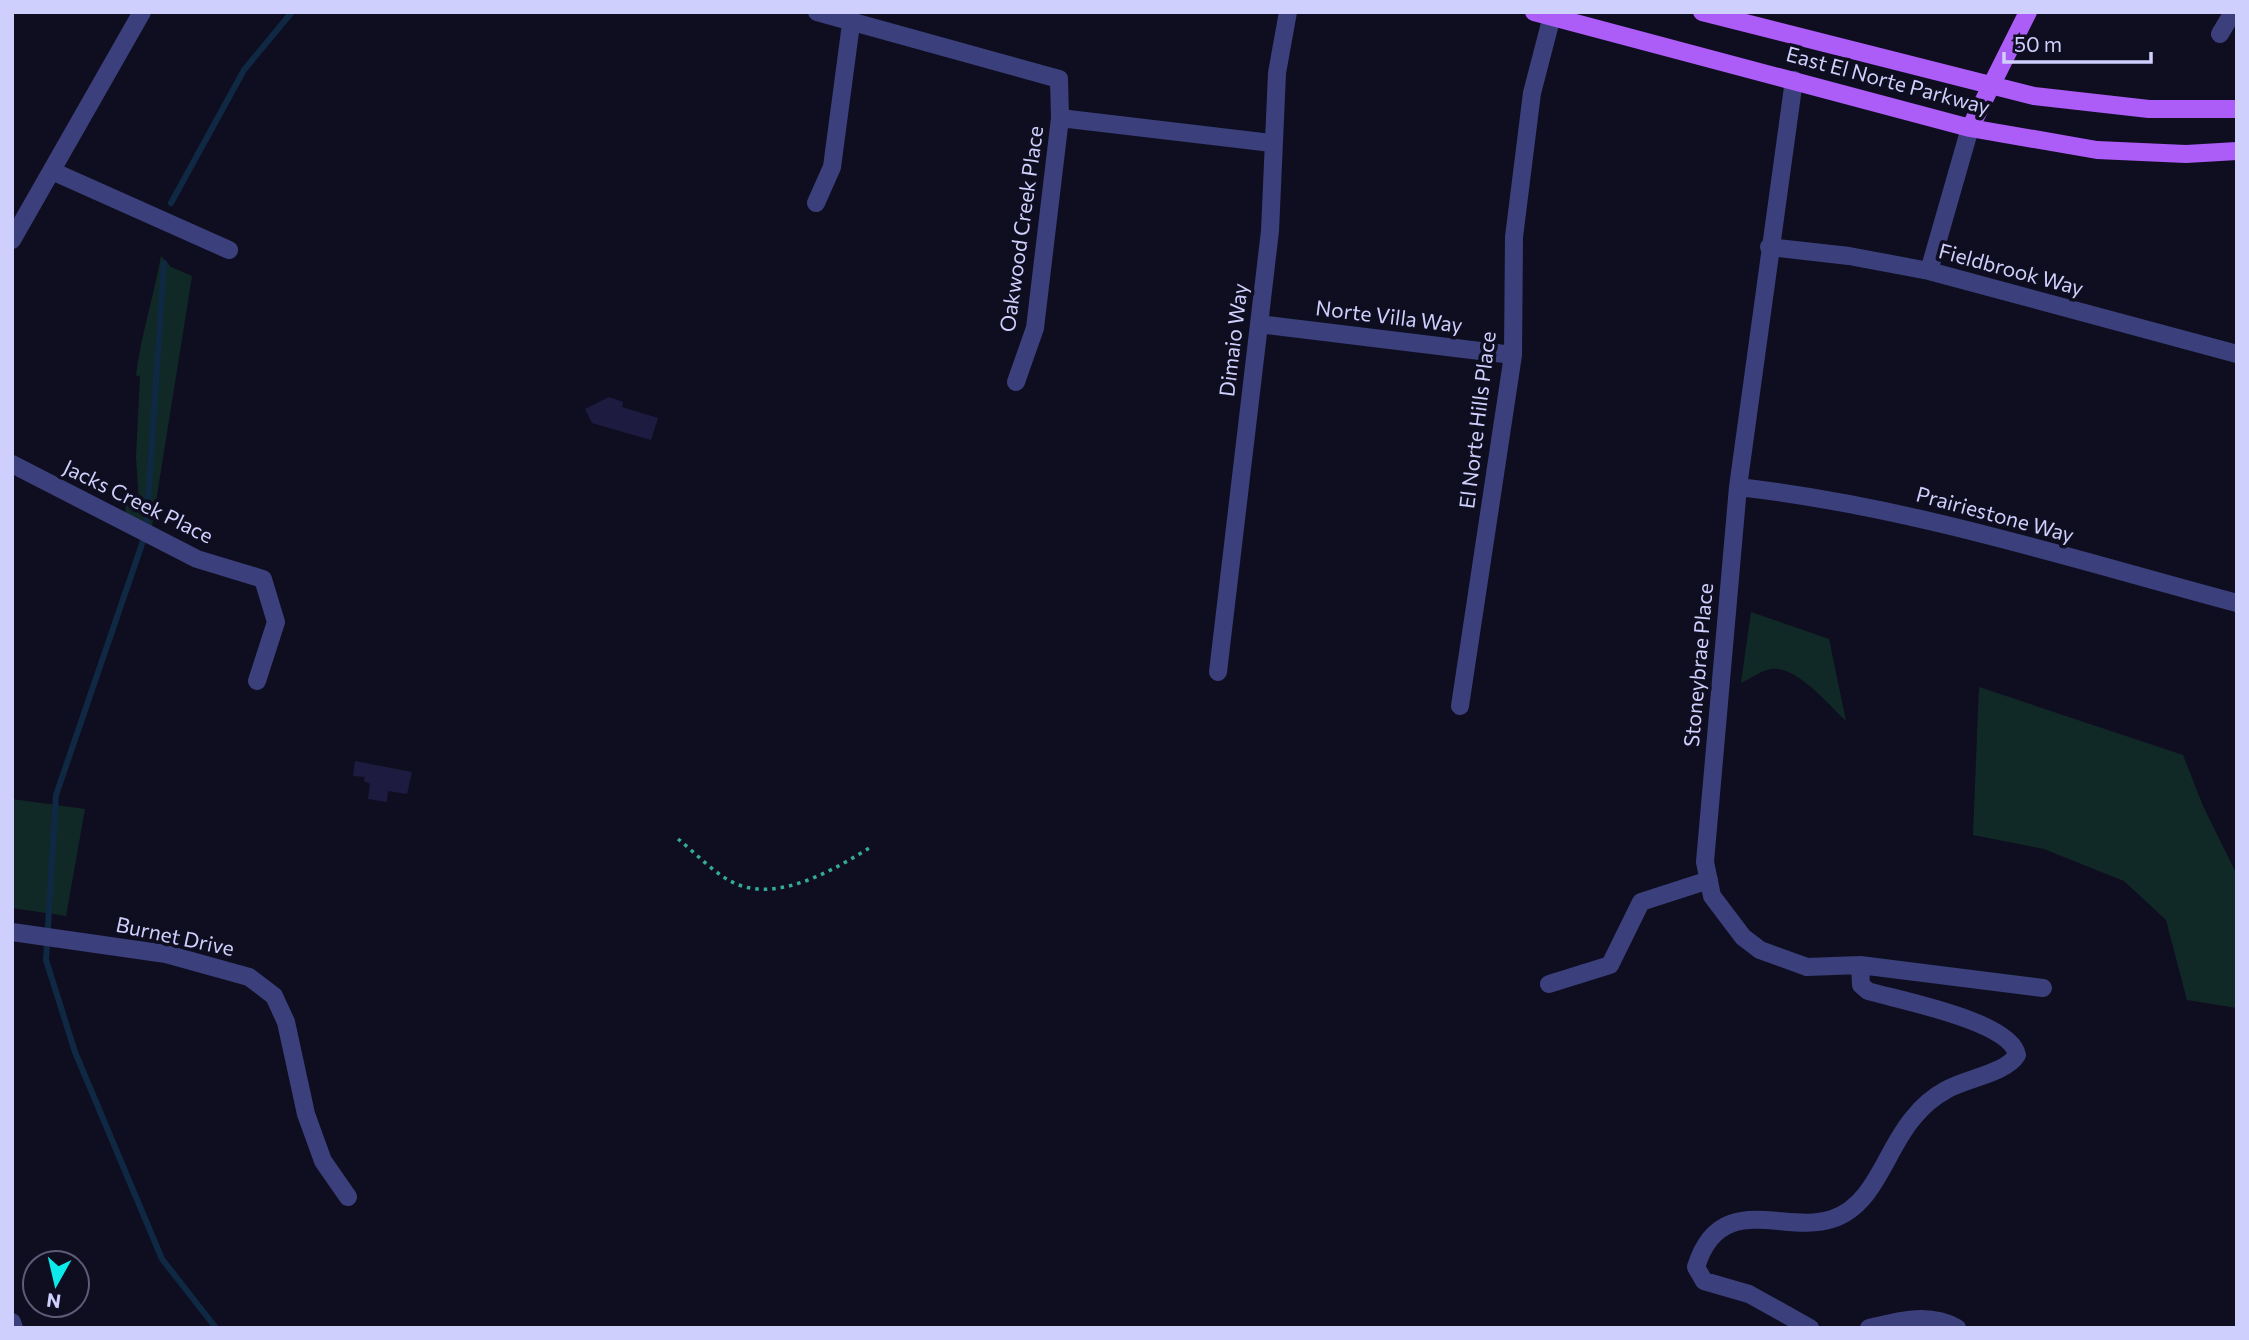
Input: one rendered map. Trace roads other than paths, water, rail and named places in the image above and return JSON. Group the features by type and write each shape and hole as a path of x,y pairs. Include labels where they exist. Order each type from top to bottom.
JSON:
{"main road":[{"name":"East El Norte Parkway","path":"1534,12 1970,128 2097,149 2186,154 2237,152"},
{"name":"East El Norte Parkway","path":"1702,12 1990,86 2061,100 2124,107 2237,109"},
{"path":"1970,128 2028,12"}],"street":[{"path":"12,240 142,12"},
{"path":"816,203 832,167 851,23 817,12"},
{"name":"Dimaio Way","path":"1218,673 1270,231 1277,73 1288,12"},
{"path":"2220,34 2233,12"},
{"name":"El Norte Hills Place","path":"1460,706 1513,355 1514,237 1532,93 1552,16"},
{"name":"Oakwood Creek Place","path":"851,23 1059,79 1060,118 1035,328 1016,382"},
{"name":"Stoneybrae Place","path":"1794,80 1738,488 1704,862 1712,896 1743,937 1760,950 1807,967 1860,965 2043,988"},
{"path":"1060,118 1272,143"},
{"path":"1929,271 1970,128"},
{"path":"52,171 229,250"},
{"name":"Fieldbrook Way","path":"1769,247 1849,256 1929,271 2237,354"},
{"name":"Norte Villa Way","path":"1259,324 1513,355"},
{"name":"Jacks Creek Place","path":"12,464 197,559 264,579 276,622 257,681"},
{"name":"Prairiestone Way","path":"1738,488 1815,496 1899,513 2237,603"},
{"path":"1549,984 1610,965 1641,902 1709,880"},
{"name":"Burnet Drive","path":"12,932 208,963 250,977 274,996 286,1022 306,1114 323,1161 348,1197"},
{"path":"1810,1328 1749,1294 1704,1281 1696,1267 1710,1242 1737,1221 1781,1219 1819,1224 1842,1216 1872,1185 1913,1118 1944,1091 2002,1067 2017,1055 2012,1044 1981,1025 1933,1008 1868,992 1861,985 1860,965"},
{"path":"1869,1328 1907,1319 1930,1319 1957,1328"},
{"path":"12,1322 14,1328"}],"waterway":[{"path":"171,203 244,70 292,12"},
{"path":"146,530 164,263"},
{"path":"143,541 56,795 46,960 75,1052 162,1259 216,1328"}]}
